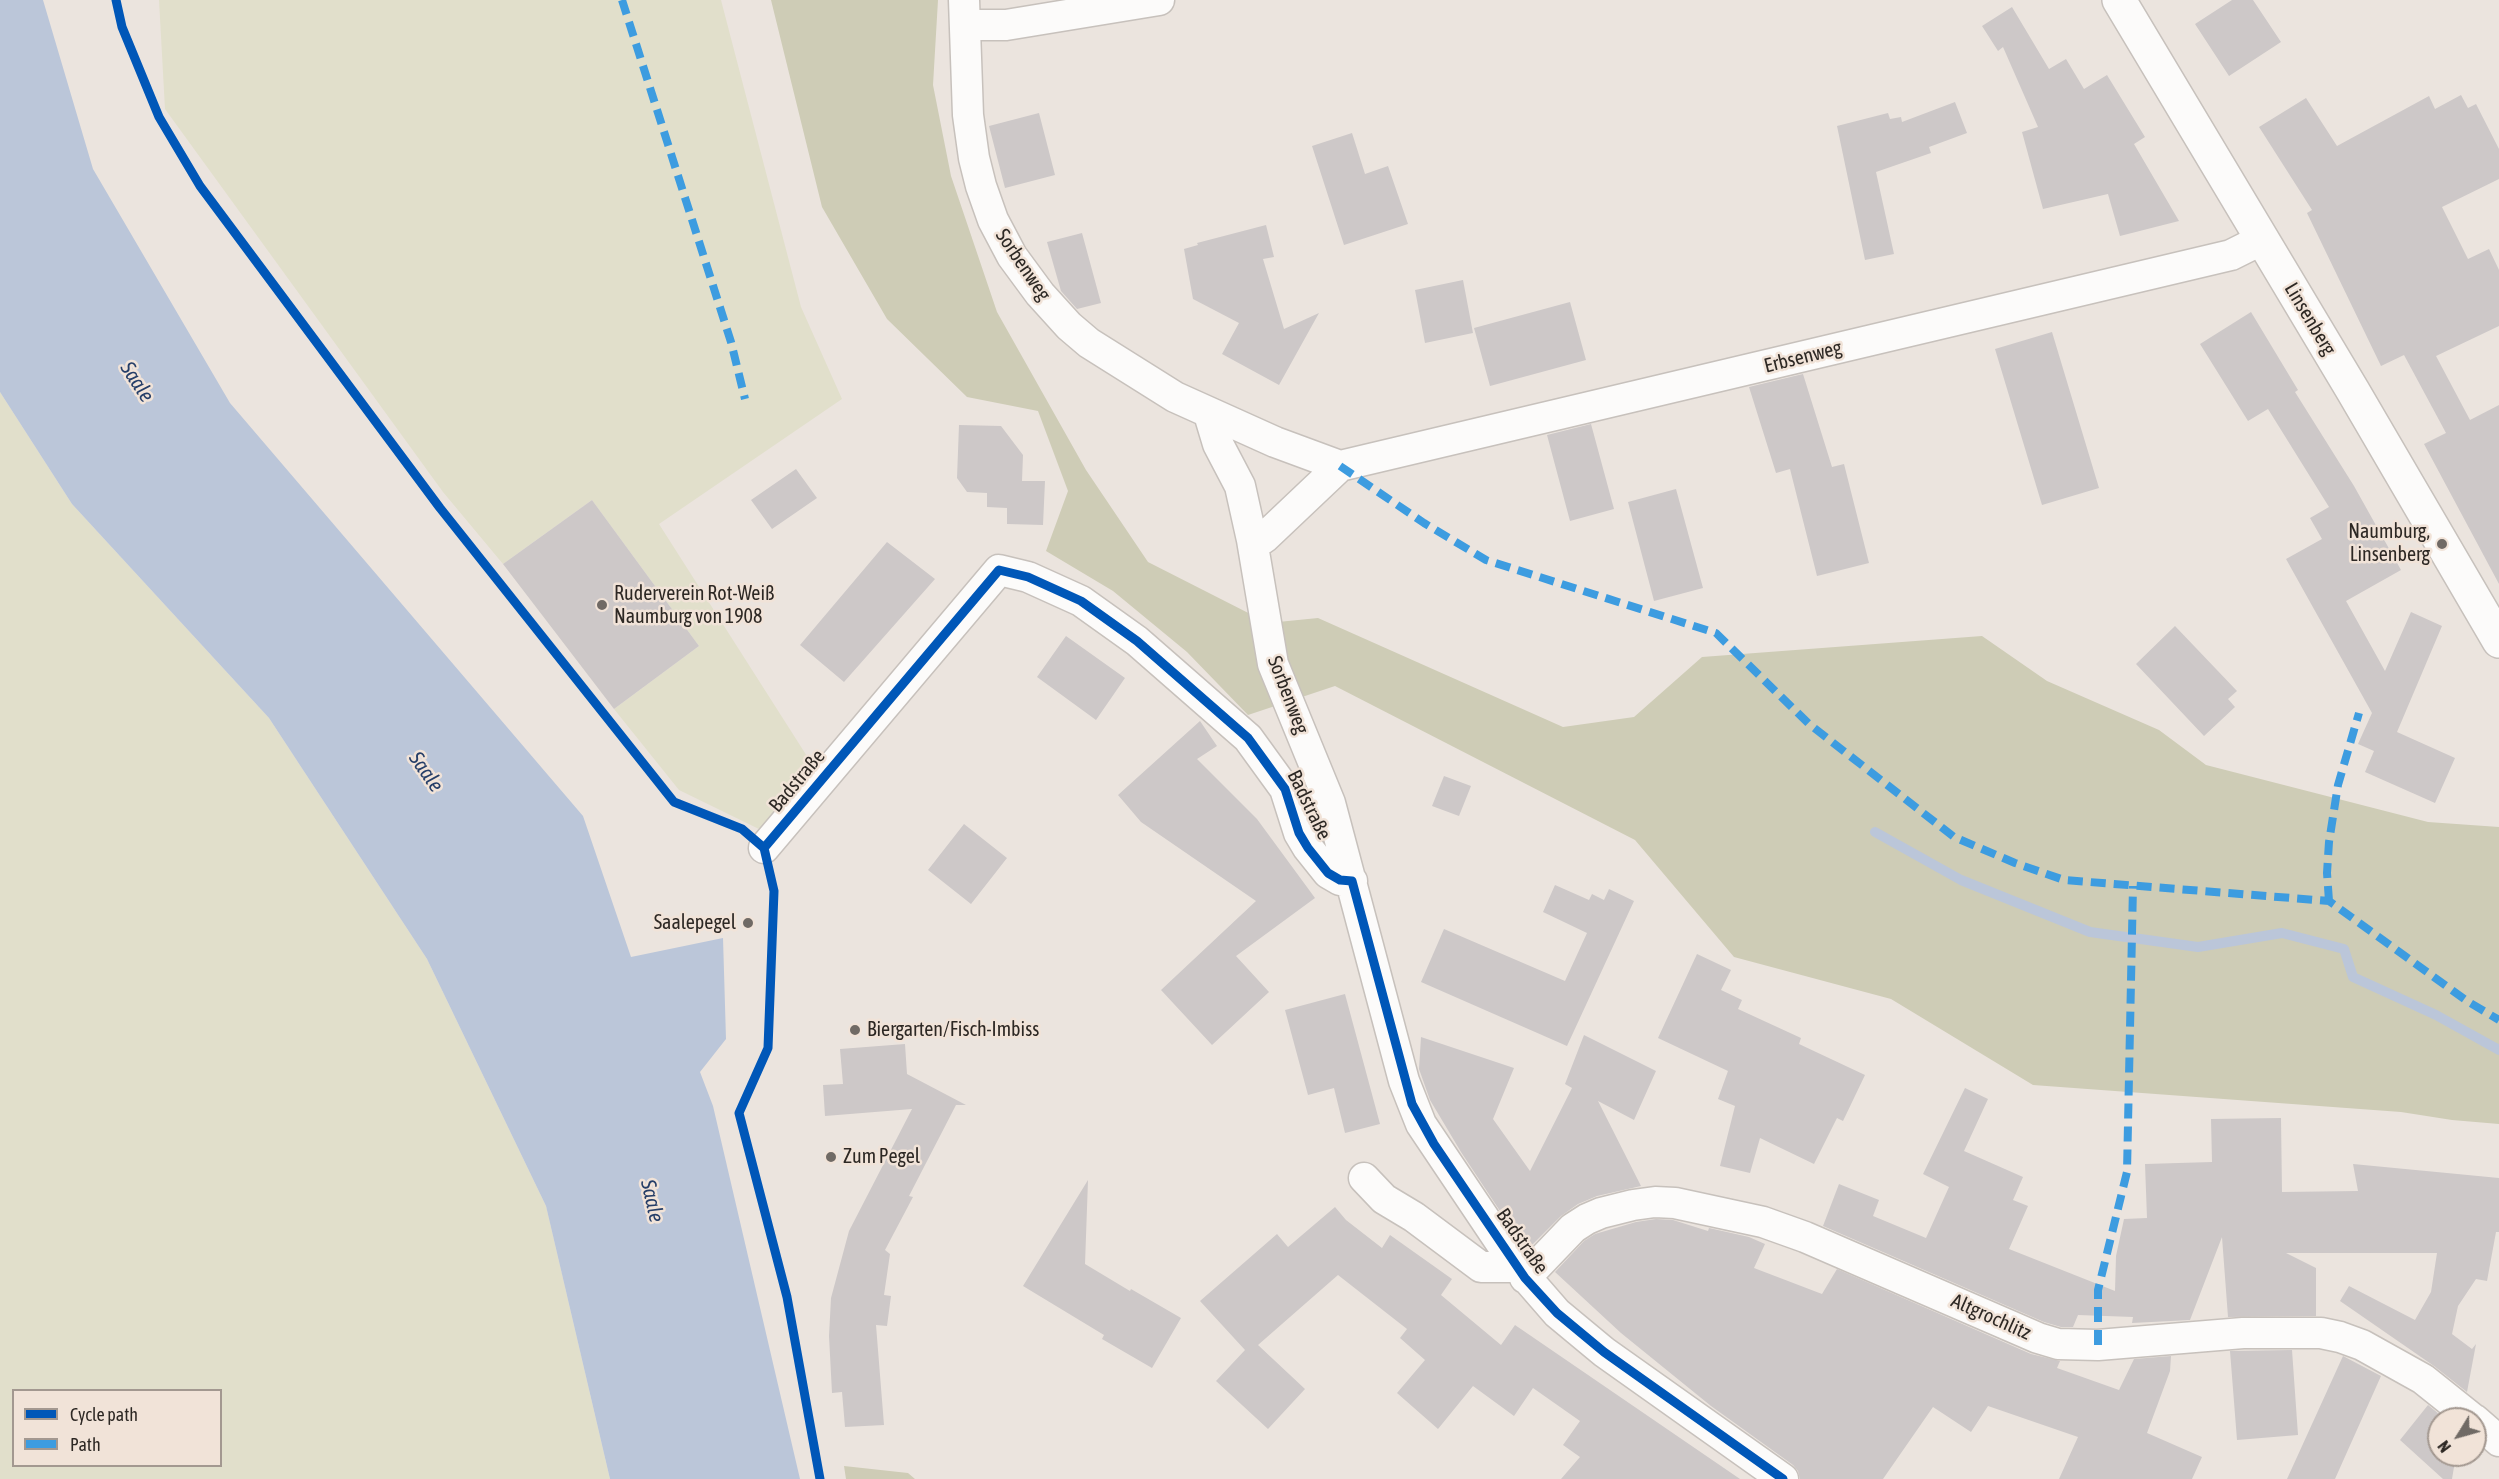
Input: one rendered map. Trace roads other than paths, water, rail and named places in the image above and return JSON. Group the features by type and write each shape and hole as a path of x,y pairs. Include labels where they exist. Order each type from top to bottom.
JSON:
{"main road":[{"name":"Linsenberg","path":"2119,0 2263,239 2499,641"}],"street":[{"path":"964,12 1006,25 1159,0"},
{"name":"Sorbenweg","path":"964,12 968,115 974,158 993,220 1011,256 1054,310 1089,343 1174,397 1308,456 1340,466"},
{"name":"Erbsenweg","path":"1340,466 2231,255 2263,239"},
{"name":"Sorbenweg","path":"1209,414 1218,444 1240,486 1252,540 1273,664 1330,802 1352,881"},
{"path":"1252,540 1264,538 1340,466"},
{"name":"Badstraße","path":"764,848 999,570 1028,577 1081,601 1137,641 1248,738 1285,789 1299,833 1308,848 1328,873 1340,880 1352,881 1412,1104 1434,1144 1521,1273 1557,1314 1604,1352 1783,1479"},
{"name":"Badstraße","path":"1364,1178 1384,1199 1414,1217 1481,1267 1521,1273"},
{"name":"Altgrochlitz","path":"1521,1273 1573,1228 1601,1213 1655,1202 1675,1203 1715,1210 1774,1226 1907,1280 2038,1338 2058,1344 2098,1345 2243,1333 2321,1333 2340,1337 2371,1350 2423,1379 2458,1407"},
{"name":"Altgrochlitz","path":"2487,1431 2499,1441"}],"water":[{"name":"Saale","path":"0,0 43,0 93,169 230,403 583,816 631,957 723,938 726,1039 700,1072 713,1106 800,1479 610,1479 546,1206 427,959 269,718 72,504 0,392"}],"waterway":[{"path":"1875,832 1961,880 2090,932 2198,947 2282,933 2344,949 2353,977 2436,1015 2499,1050"}],"place":[{"name":"Naumburg, Linsenberg","path":"2442,544"},
{"name":"Ruderverein Rot-Weiß Naumburg von 1908","path":"602,605"},
{"name":"Saalepegel","path":"748,923"},
{"name":"Biergarten/Fisch-Imbiss","path":"855,1030"},
{"name":"Zum Pegel","path":"831,1157"}]}
